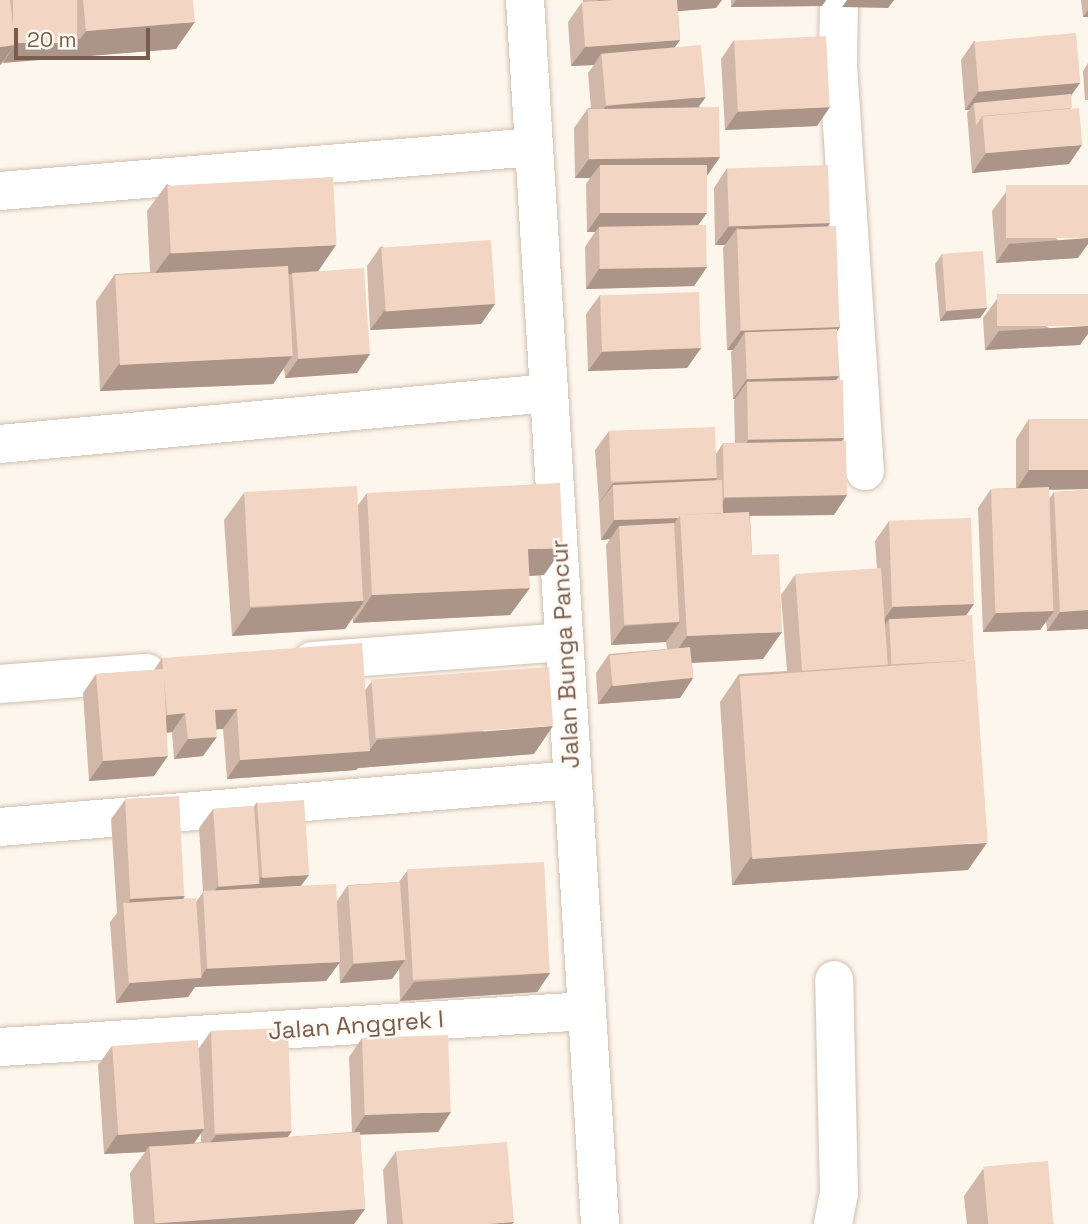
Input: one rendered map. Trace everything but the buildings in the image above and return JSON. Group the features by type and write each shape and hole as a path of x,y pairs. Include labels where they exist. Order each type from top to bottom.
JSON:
{"street":[{"name":"Jalan Bunga Pancur","path":"525,0 600,1224"},
{"path":"839,0 838,65 865,471"},
{"path":"0,191 534,147"},
{"path":"0,444 549,393"},
{"path":"275,664 564,642"},
{"path":"0,684 179,671"},
{"path":"0,827 573,780"},
{"path":"834,980 839,1193 834,1224"},
{"name":"Jalan Anggrek I","path":"0,1047 587,1011"}]}
